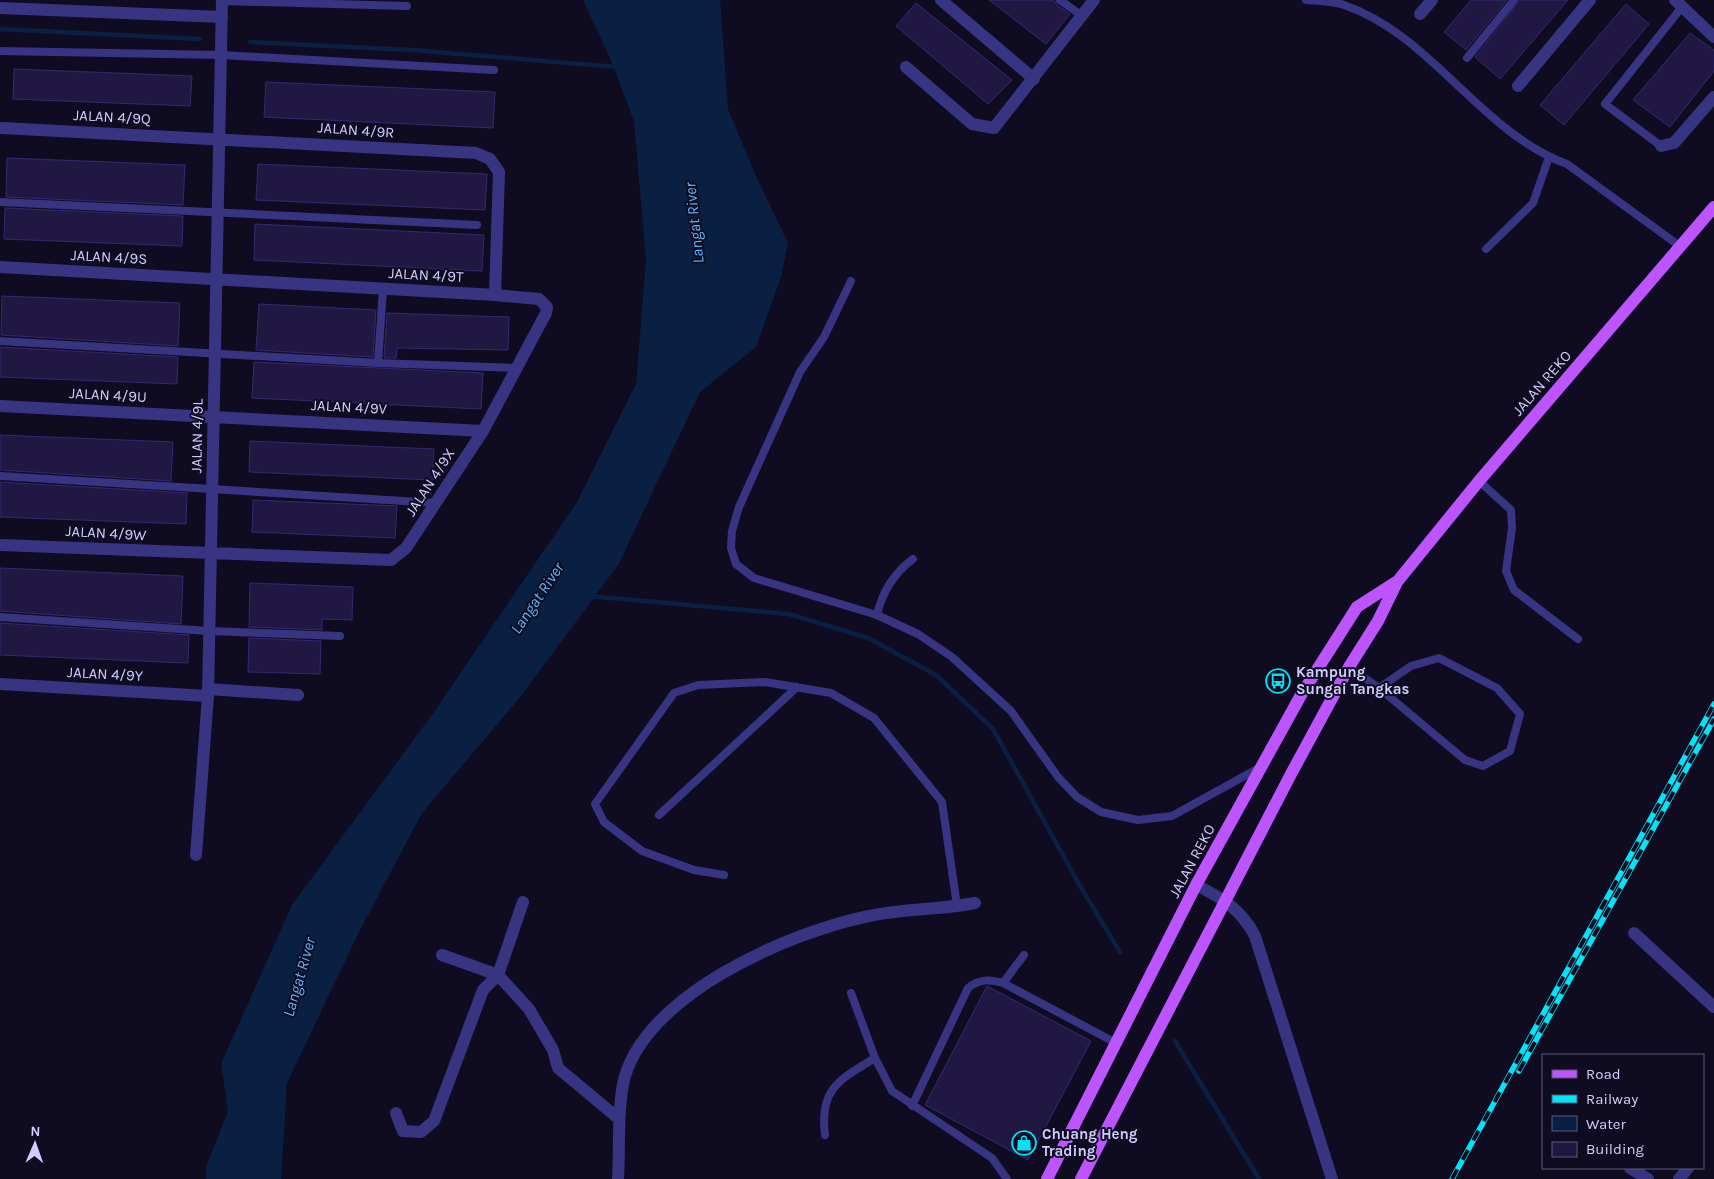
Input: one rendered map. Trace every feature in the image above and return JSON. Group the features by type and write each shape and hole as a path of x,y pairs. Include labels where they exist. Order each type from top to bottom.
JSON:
{"main road":[{"name":"JALAN REKO","path":"1081,1179 1225,900 1349,667 1378,621 1398,582 1479,481 1714,207"},
{"name":"JALAN REKO","path":"1046,1179 1196,885 1301,695 1358,607 1398,582"}],"street":[{"name":"JALAN 4/9L","path":"196,855 208,692 222,0"},
{"path":"941,0 1034,79"},
{"path":"906,67 972,124 994,128 1094,0"},
{"path":"1420,14 1432,0"},
{"path":"1518,86 1590,0"},
{"path":"1678,4 1714,37"},
{"path":"0,8 222,17"},
{"path":"1661,146 1674,143 1714,97"},
{"name":"JALAN 4/9Q","path":"2,128 219,138"},
{"name":"JALAN 4/9R","path":"219,138 476,153 490,158 499,172 494,295"},
{"name":"JALAN 4/9S","path":"0,268 216,279"},
{"name":"JALAN 4/9T","path":"216,279 494,295"},
{"name":"JALAN 4/9X","path":"211,555 391,560 406,548 483,431 518,368 547,307 539,299 494,295"},
{"name":"JALAN 4/9U","path":"0,406 214,416"},
{"name":"JALAN 4/9V","path":"214,416 483,431"},
{"name":"JALAN 4/9W","path":"0,545 211,555"},
{"name":"JALAN 4/9Y","path":"0,684 298,696"},
{"path":"1196,885 1225,900 1239,911 1254,936 1332,1179"},
{"path":"396,1113 403,1130 421,1132 434,1121 483,990 498,975 523,902"},
{"path":"618,1179 619,1119 624,1084 633,1058 649,1035 689,994 711,980 815,929 871,915 975,903"},
{"path":"1634,933 1714,1006"},
{"path":"442,955 498,975 529,1009 553,1050 558,1068 619,1119"},
{"path":"1632,1169 1648,1179"},
{"path":"1679,1179 1687,1169"}],"lane":[{"path":"222,0 408,6"},
{"path":"1060,0 1082,16"},
{"path":"1306,0 1343,4 1393,29 1521,139 1549,157 1567,164 1681,247"},
{"path":"1466,58 1514,0"},
{"path":"1661,146 1605,104 1678,4"},
{"path":"0,51 221,55 494,70"},
{"path":"1486,249 1533,203 1549,157"},
{"path":"0,202 476,224"},
{"path":"851,281 824,337 800,372 739,507 732,531 731,548 736,564 754,578 877,615 918,634 952,657 984,684 1011,711 1058,777 1076,797 1101,812 1138,820 1172,816 1261,768"},
{"path":"378,363 383,289"},
{"path":"0,341 215,352 378,363 518,368"},
{"path":"0,476 436,503"},
{"path":"1479,481 1511,510 1512,528 1506,571 1514,590 1578,639"},
{"path":"877,615 880,600 890,582 913,559"},
{"path":"0,617 209,631 340,636"},
{"path":"1349,667 1379,688 1465,760 1483,766 1510,751 1520,714 1497,688 1439,658 1411,666 1379,688"},
{"path":"724,875 694,870 642,851 604,822 595,804 674,693 698,685 765,682 831,694 874,718 942,802 957,906"},
{"path":"659,814 797,687"},
{"path":"1003,983 1024,955"},
{"path":"912,1106 968,988 973,984 990,979 1003,983 1116,1042"},
{"path":"851,993 875,1058 892,1091 912,1106 956,1132 992,1158 1008,1179"},
{"path":"824,1135 822,1114 832,1088 875,1058"}],"water":[{"name":"Langat River","path":"583,0 720,0 728,109 755,174 788,243 781,277 756,347 700,392 618,565 521,696 422,813 359,932 287,1083 281,1179 206,1179 206,1167 228,1111 221,1064 292,905 434,712 577,502 636,384 646,260 634,121 610,58"}],"building":[{"path":"989,0 1054,0 1057,5 1070,14 1046,44"},
{"path":"1471,0 1507,0 1466,50 1444,32"},
{"path":"1520,0 1568,0 1500,79 1475,57"},
{"path":"916,3 1012,80 988,104 896,26"},
{"path":"1626,4 1649,24 1564,125 1540,105"},
{"path":"1690,33 1714,50 1714,71 1670,127 1633,100"},
{"path":"14,69 192,76 190,106 13,99"},
{"path":"266,82 495,92 493,128 264,117"},
{"path":"7,158 185,165 183,205 6,197"},
{"path":"258,164 487,174 485,210 256,200"},
{"path":"5,208 183,216 182,246 4,239"},
{"path":"255,224 484,235 482,271 254,260"},
{"path":"2,296 180,303 178,346 1,335"},
{"path":"259,304 376,310 373,357 256,350"},
{"path":"387,313 509,317 508,350 397,348 396,358 384,358"},
{"path":"0,347 178,357 177,384 0,377"},
{"path":"254,362 483,373 481,409 252,398"},
{"path":"0,435 173,442 171,481 0,470"},
{"path":"250,441 434,449 433,480 249,472"},
{"path":"0,482 187,493 186,524 0,517"},
{"path":"253,500 397,506 395,538 252,532"},
{"path":"0,568 183,576 181,624 0,611"},
{"path":"250,583 353,587 352,620 322,619 322,630 249,627"},
{"path":"0,623 189,635 188,663 0,655"},
{"path":"249,638 321,641 320,674 248,672"},
{"path":"987,986 1091,1041 1028,1160 925,1105"}],"waterway":[{"path":"0,29 200,39"},
{"path":"250,42 412,50 617,67"},
{"path":"589,596 789,614 868,638 936,675 993,729 1080,886 1120,952"},
{"path":"1175,1041 1259,1179"}],"railway":[{"path":"1452,1179 1714,704"},
{"path":"1519,1071 1714,719"}],"place":[{"name":"Kampung Sungai Tangkas","path":"1278,681"},
{"name":"Chuang Heng Trading","path":"1024,1143"}]}
